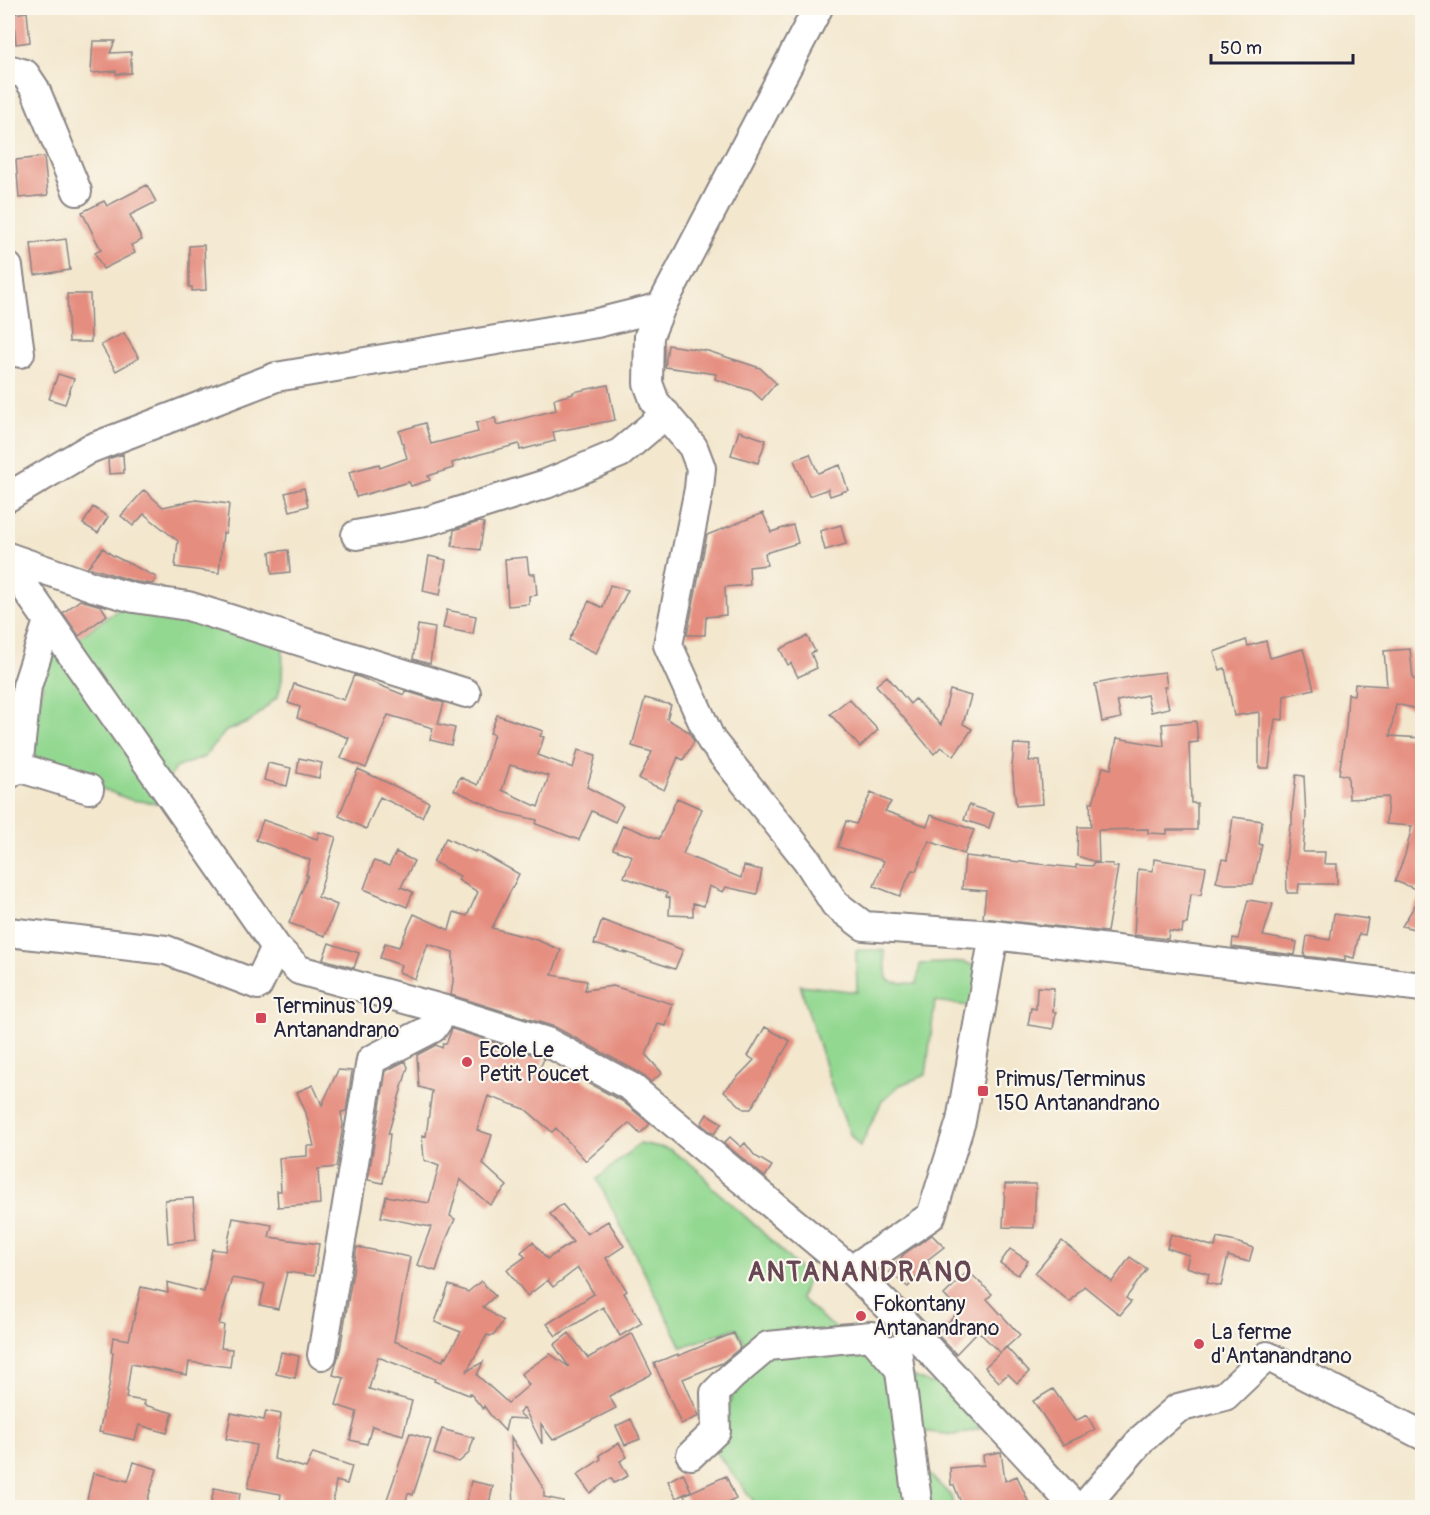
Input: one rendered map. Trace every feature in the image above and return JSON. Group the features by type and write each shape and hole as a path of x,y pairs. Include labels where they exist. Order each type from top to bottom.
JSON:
{"street":[{"path":"818,8 661,307 649,336 648,383 654,402 693,447 701,468 699,489 668,645 711,740 807,860 835,903 864,926 994,935 1422,987"},
{"path":"8,69 25,74 35,89 77,191"},
{"path":"8,267 20,353"},
{"path":"8,497 89,449 276,377 597,323 661,307"},
{"path":"356,535 425,522 546,484 620,453 666,414"},
{"path":"8,557 94,587 134,598 188,606 466,693"},
{"path":"8,563 276,947 299,970 445,1010 547,1042 631,1087 851,1270 894,1312 1076,1508"},
{"path":"48,621 27,686 11,769 89,789"},
{"path":"8,932 166,950 258,985 276,947"},
{"path":"851,1270 931,1216 961,1121 994,935"},
{"path":"322,1355 371,1060 433,1028 445,1010"},
{"path":"894,1312 898,1367 918,1508"},
{"path":"691,1455 716,1431 715,1393 768,1346 871,1336 898,1367"},
{"path":"1083,1508 1143,1437 1178,1407 1225,1396 1267,1356 1422,1435"}],"green space":[{"path":"134,598 283,645 282,680 278,696 250,722 226,731 204,757 175,768 156,803 131,800 33,762 36,722 47,661"},
{"path":"856,950 884,950 887,979 893,982 917,984 920,964 964,962 988,971 981,1008 935,1001 926,1075 900,1085 882,1101 860,1147 851,1136 834,1094 800,985 857,992"},
{"path":"640,1143 669,1149 698,1169 712,1187 808,1277 801,1298 821,1317 884,1364 929,1383 946,1381 980,1429 954,1435 928,1432 915,1439 918,1463 951,1496 954,1507 758,1507 716,1452 733,1393 756,1365 736,1328 682,1347 597,1179"}],"building":[{"path":"27,12 30,42 16,44 13,14"},
{"path":"93,41 115,41 110,53 131,52 131,73 116,74 116,71 91,73"},
{"path":"44,157 48,195 19,198 16,160"},
{"path":"147,185 156,202 130,215 142,240 131,245 135,253 103,269 95,253 101,250 82,212 104,201 107,206"},
{"path":"66,239 70,270 35,275 31,244"},
{"path":"204,245 206,290 192,291 192,287 189,287 189,246"},
{"path":"67,294 90,294 91,342 69,342"},
{"path":"124,333 139,358 116,371 101,345"},
{"path":"668,345 708,351 760,368 776,383 762,400 752,391 715,379 716,374 665,367"},
{"path":"58,374 74,379 65,404 49,399"},
{"path":"608,385 615,420 553,432 555,441 520,450 519,444 477,455 452,463 453,468 428,476 430,480 411,486 409,482 356,497 349,472 379,464 380,468 407,458 399,431 425,423 431,444 478,432 476,423 495,418 497,425 556,410 554,399 573,394 573,392"},
{"path":"739,431 766,440 758,463 731,455"},
{"path":"123,454 124,473 109,474 108,459"},
{"path":"810,454 818,473 840,465 848,490 830,496 828,489 809,496 794,460"},
{"path":"304,488 308,506 290,511 285,493"},
{"path":"144,490 163,507 196,500 229,504 219,573 175,567 178,541 144,514 133,526 121,516"},
{"path":"93,507 108,517 98,533 83,524"},
{"path":"763,513 771,532 793,525 798,543 765,553 767,565 749,567 750,585 725,587 726,615 706,617 705,635 687,635 707,535"},
{"path":"479,522 484,523 480,550 452,546 454,530"},
{"path":"841,525 846,544 825,550 820,531"},
{"path":"103,548 112,555 156,577 153,584 137,582 88,567"},
{"path":"288,550 290,572 272,574 270,552"},
{"path":"429,556 446,560 440,595 423,591"},
{"path":"527,557 529,574 535,574 537,595 529,596 529,604 508,606 505,559"},
{"path":"610,585 628,590 596,653 569,640 589,601 603,608"},
{"path":"80,600 101,606 107,615 79,636 63,613"},
{"path":"447,610 476,616 473,634 443,628"},
{"path":"418,625 435,628 430,664 413,659"},
{"path":"807,636 815,651 811,653 817,668 798,677 791,663 788,665 780,649"},
{"path":"1246,640 1248,646 1266,641 1270,658 1303,649 1314,689 1284,696 1283,720 1275,719 1269,768 1259,768 1259,712 1234,716 1225,668 1220,670 1214,652"},
{"path":"1410,649 1413,679 1417,680 1415,689 1422,691 1422,710 1396,704 1390,736 1422,738 1422,880 1418,890 1395,881 1405,855 1412,826 1386,824 1388,797 1349,799 1348,776 1339,774 1348,694 1354,695 1355,684 1387,686 1384,651"},
{"path":"1165,672 1167,687 1164,687 1169,708 1151,712 1147,695 1117,701 1121,718 1102,722 1095,684"},
{"path":"354,675 404,695 405,691 444,703 438,724 455,728 451,745 430,740 433,728 388,715 366,768 341,758 349,738 297,718 300,707 288,703 294,684 344,700"},
{"path":"887,676 910,704 915,699 941,725 950,690 971,696 963,724 972,729 954,756 941,747 934,754 876,685"},
{"path":"645,698 671,705 667,719 689,732 694,742 683,760 678,757 664,790 639,779 652,752 632,746"},
{"path":"849,699 878,730 860,747 830,714"},
{"path":"497,715 543,731 540,736 544,737 538,755 573,768 578,750 596,755 587,787 623,806 615,822 592,811 579,840 536,824 537,820 502,812 454,790 460,777 478,785 494,734 490,733","holes":["510,765 549,776 538,807 502,790"]},
{"path":"1196,721 1198,742 1189,743 1191,803 1197,803 1197,830 1167,830 1167,834 1148,833 1148,829 1098,830 1099,863 1077,856 1078,827 1091,827 1090,802 1093,802 1103,767 1111,769 1117,738 1164,746 1162,724"},
{"path":"1014,744 1031,745 1029,761 1040,761 1043,804 1016,806 1012,767"},
{"path":"299,758 322,763 319,778 297,773"},
{"path":"268,763 291,768 287,786 264,780"},
{"path":"358,769 429,802 422,817 380,797 366,829 339,816"},
{"path":"1296,775 1304,776 1306,817 1303,852 1325,852 1324,864 1337,864 1337,884 1299,884 1298,893 1287,893 1286,860 1290,825 1292,825"},
{"path":"871,793 891,802 885,811 927,826 931,815 974,830 964,854 929,841 916,871 912,870 900,896 874,886 884,861 838,847 846,821 856,824"},
{"path":"677,798 702,809 683,854 741,878 744,866 762,870 757,894 726,887 723,892 709,886 704,906 693,903 693,916 669,915 670,898 666,897 667,893 624,877 632,856 613,849 623,825 659,839"},
{"path":"969,805 994,813 989,828 964,820"},
{"path":"1233,817 1262,821 1259,844 1262,845 1253,884 1216,882 1222,859 1227,860"},
{"path":"263,820 317,839 319,832 336,837 318,897 337,905 325,936 289,923 308,875 306,875 310,860 256,840"},
{"path":"446,838 475,852 476,850 519,874 492,928 534,939 561,950 552,975 587,981 585,990 613,986 673,1004 666,1026 658,1024 646,1055 662,1073 651,1082 639,1072 555,1027 451,995 453,952 428,944 415,979 399,972 401,965 380,958 385,943 399,947 414,914 449,930 454,912 467,916 478,892 458,880 460,876 433,862"},
{"path":"396,852 414,861 401,887 413,892 407,907 364,889 374,861 389,866"},
{"path":"965,856 1076,868 1076,865 1092,866 1093,863 1113,864 1113,867 1118,867 1107,932 983,918 986,891 962,889"},
{"path":"1154,859 1206,867 1201,895 1191,894 1187,924 1183,924 1182,933 1169,931 1168,939 1134,935 1138,869 1153,871"},
{"path":"1422,894 1422,931 1402,926"},
{"path":"1248,900 1273,904 1263,936 1297,942 1295,955 1232,947 1233,938 1238,939"},
{"path":"1334,914 1368,919 1365,935 1359,934 1354,958 1345,956 1345,961 1304,956 1307,936 1330,940"},
{"path":"602,920 683,950 675,969 594,944"},
{"path":"329,943 359,953 354,968 323,959"},
{"path":"1037,987 1054,988 1053,1012 1056,1012 1053,1029 1028,1025 1031,1008 1036,1009"},
{"path":"765,1027 790,1041 751,1109 744,1109 724,1091 754,1060 748,1056"},
{"path":"452,1029 541,1057 544,1059 539,1070 567,1082 571,1074 622,1101 650,1124 640,1134 629,1123 586,1161 556,1128 552,1132 525,1109 488,1096 477,1130 492,1135 483,1164 507,1186 490,1205 460,1179 450,1216 455,1219 436,1271 417,1265 431,1227 381,1217 386,1196 429,1203 439,1166 424,1160 422,1135 426,1136 432,1091 419,1087 417,1055 436,1045 442,1048"},
{"path":"405,1061 408,1067 388,1134 390,1134 383,1183 368,1180 386,1071"},
{"path":"338,1070 352,1071 346,1111 341,1112 343,1125 336,1167 318,1169 320,1204 278,1207 277,1191 281,1191 279,1158 307,1156 307,1146 314,1146 306,1113 297,1092 313,1085 322,1105"},
{"path":"707,1114 722,1123 714,1134 701,1124"},
{"path":"730,1137 741,1147 745,1143 755,1156 772,1166 765,1177 724,1143"},
{"path":"1005,1184 1036,1184 1034,1228 1003,1227"},
{"path":"193,1198 196,1240 168,1243 165,1200"},
{"path":"562,1204 587,1234 608,1221 624,1246 606,1258 627,1291 624,1293 642,1323 620,1336 603,1307 556,1336 547,1324 594,1294 578,1268 553,1287 548,1280 527,1296 507,1270 525,1257 521,1252 533,1242 547,1259 573,1242 550,1214"},
{"path":"233,1218 272,1225 269,1237 319,1244 314,1276 287,1272 278,1309 260,1305 265,1284 232,1278 219,1324 224,1325 221,1348 232,1349 230,1367 189,1362 187,1375 131,1364 126,1398 145,1401 144,1405 173,1413 167,1433 139,1425 135,1440 99,1432 109,1387 113,1337 129,1340 141,1287 168,1293 167,1282 204,1292 212,1249 226,1251"},
{"path":"1171,1234 1215,1247 1217,1238 1253,1248 1249,1262 1228,1256 1221,1286 1207,1283 1209,1274 1186,1267 1189,1255 1167,1248"},
{"path":"932,1235 944,1247 926,1261 929,1263 908,1287 889,1272 904,1254"},
{"path":"1062,1241 1112,1282 1130,1257 1147,1269 1126,1298 1131,1302 1120,1315 1084,1286 1070,1302 1035,1273"},
{"path":"357,1247 410,1257 394,1341 443,1361 461,1332 435,1322 449,1285 468,1292 481,1281 495,1296 483,1307 503,1321 495,1334 487,1335 467,1371 483,1362 477,1375 508,1403 529,1385 521,1374 550,1354 569,1367 554,1345 569,1333 588,1358 632,1333 652,1374 609,1396 616,1408 553,1440 541,1424 542,1444 524,1408 519,1413 526,1419 508,1418 505,1431 470,1393 469,1395 378,1357 369,1389 412,1401 403,1435 372,1426 367,1444 350,1440 357,1412 336,1405 344,1378 333,1375 340,1350"},
{"path":"1010,1249 1028,1261 1018,1275 1000,1263"},
{"path":"968,1271 992,1294 987,1299 1020,1335 1000,1353 978,1331 956,1354 937,1334 959,1311 944,1295"},
{"path":"734,1333 740,1348 722,1363 683,1379 699,1416 681,1424 654,1363 678,1354 678,1356"},
{"path":"1006,1347 1029,1372 1017,1383 1008,1374 999,1382 985,1367"},
{"path":"281,1352 299,1356 295,1378 276,1374"},
{"path":"1053,1389 1075,1421 1087,1415 1095,1430 1063,1445 1033,1401"},
{"path":"266,1411 281,1414 274,1459 306,1468 313,1453 352,1466 347,1484 336,1481 332,1508 279,1508 281,1494 248,1488 256,1445 226,1439 231,1413 264,1420"},
{"path":"631,1419 640,1439 625,1445 616,1426"},
{"path":"442,1429 474,1438 469,1453 459,1462 434,1454"},
{"path":"410,1433 431,1440 413,1495 408,1493 404,1508 384,1508"},
{"path":"511,1437 544,1489 544,1497 563,1501 562,1508 514,1508"},
{"path":"619,1443 627,1457 620,1461 628,1476 614,1483 611,1478 590,1493 577,1475 601,1459 599,1455"},
{"path":"1001,1452 1005,1481 1017,1476 1031,1508 963,1508 954,1485 951,1485 950,1468 984,1465 983,1455"},
{"path":"134,1462 157,1469 145,1508 85,1508 93,1473 128,1481"},
{"path":"683,1473 691,1491 676,1498 668,1481"},
{"path":"726,1476 736,1499 717,1508 690,1508 684,1495"},
{"path":"471,1481 493,1486 488,1508 465,1508"},
{"path":"214,1488 240,1493 238,1508 210,1508"}],"place":[{"name":"Terminus 109 Antanandrano","path":"261,1018"},
{"name":"Ecole Le Petit Poucet","path":"467,1062"},
{"name":"Primus/Terminus 150 Antanandrano","path":"983,1091"},
{"name":"Fokontany Antanandrano","path":"861,1316"},
{"name":"La ferme d'Antanandrano","path":"1199,1344"}],"district":[{"name":"ANTANANDRANO","path":"860,1272"}]}
